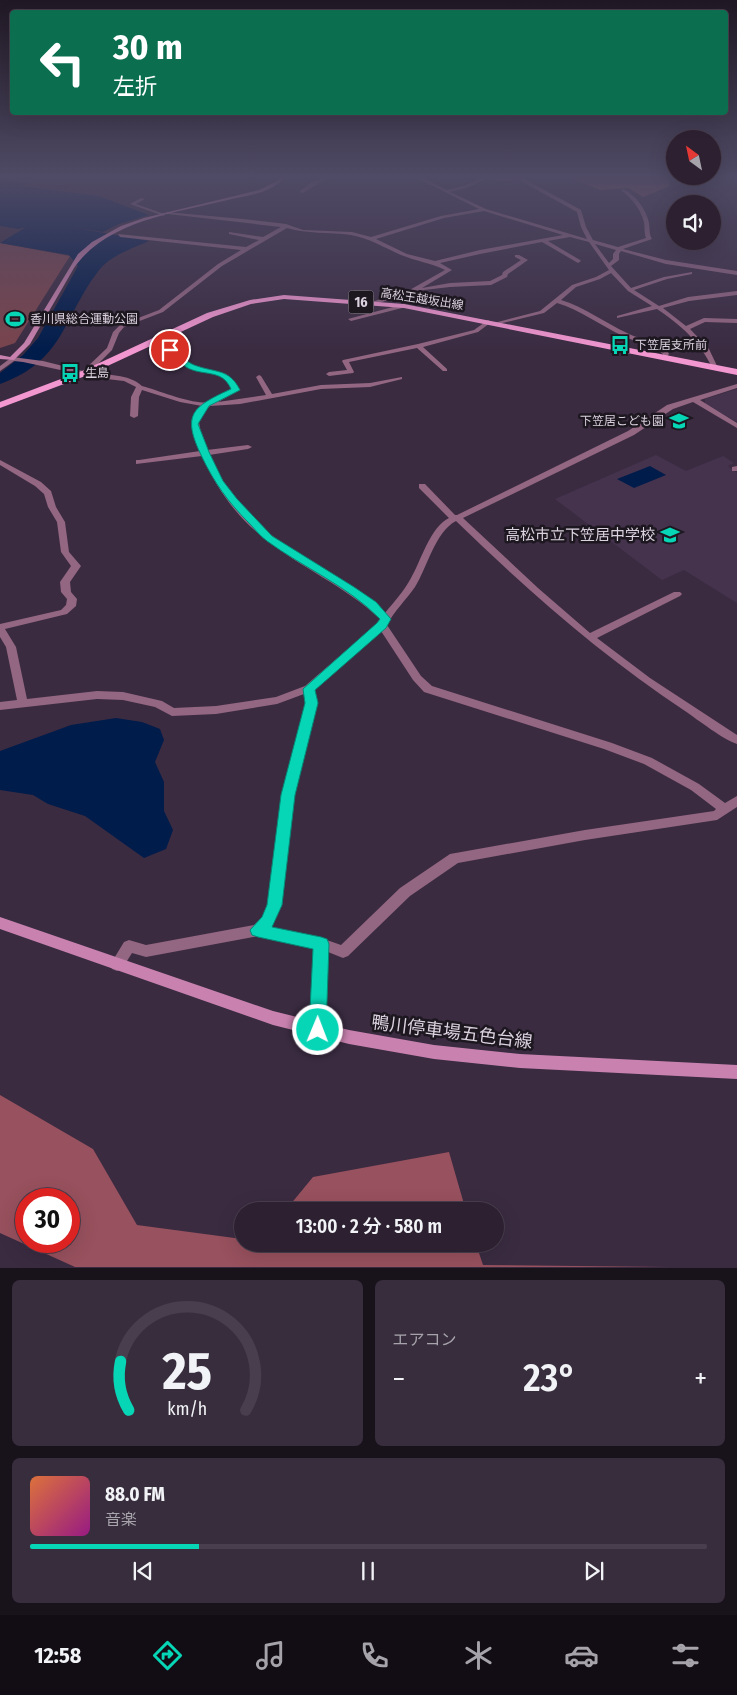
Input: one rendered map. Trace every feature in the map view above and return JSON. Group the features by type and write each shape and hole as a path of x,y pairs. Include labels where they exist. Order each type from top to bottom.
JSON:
{"main road":[{"name":"高松王越坂出線","path":"0,405 86,374 210,315 258,301 303,297 404,306 737,372"}],"street":[{"path":"0,369 15,359 27,344 71,268 87,248 108,234"},
{"path":"237,234 264,239"},
{"path":"86,374 110,349 116,332 122,326 161,311 220,265 272,234"},
{"path":"352,234 371,239 405,255 435,263 450,270 417,290"},
{"path":"371,239 387,234"},
{"path":"569,234 666,262 737,273"},
{"path":"587,234 630,290 658,308 685,329 713,359 715,368"},
{"path":"329,374 351,372 345,361 418,346 476,331 492,323 542,312 574,286 598,278 611,267 616,260 616,254 620,248 649,239 647,234"},
{"path":"120,235 246,249"},
{"path":"435,263 480,252 572,235"},
{"path":"544,241 578,260"},
{"path":"373,303 417,290 457,284 491,283 505,276 505,273 525,260 517,256"},
{"path":"715,269 737,267"},
{"path":"630,290 666,278 690,273"},
{"path":"620,317 688,299 737,293"},
{"path":"555,300 568,303 625,335 661,349 666,353 665,358"},
{"path":"351,319 404,306"},
{"path":"685,329 704,320 737,321"},
{"path":"154,342 170,350 190,366 224,375 236,390 206,404 196,417 194,424 204,452 224,490 242,513 269,538 372,604 417,678 428,689 608,746 648,761 695,787 725,809"},
{"path":"418,346 445,370"},
{"path":"0,357 43,362 86,374 133,381 140,387 177,399 206,404 233,403 321,387 350,388 400,378"},
{"path":"259,376 270,396"},
{"path":"0,706 97,695 123,696 158,704 172,712 216,710 277,700 309,689 384,622 401,600 416,575 437,533 448,522 608,445 631,433 670,407 737,386"},
{"path":"134,416 135,397 140,387"},
{"path":"693,399 737,426"},
{"path":"139,462 248,447"},
{"path":"0,462 38,484 48,493 52,507 61,522 65,552 76,566 65,582 66,592 72,598 71,606 64,612 0,628 11,647 23,704"},
{"path":"422,486 541,597 590,637 619,660 737,740"},
{"path":"590,637 677,594"},
{"path":"258,930 267,922 275,905 288,795 312,703 309,689"},
{"path":"117,965 129,946 146,951 258,930 321,944 343,952 405,892 454,858 585,835 717,815 737,801"},
{"name":"鴨川停車場五色台線","path":"0,923 273,1018 318,1030 434,1052 501,1059 737,1072"},
{"path":"318,1030 321,944"}],"shaded area":[{"name":"香川県総合運動公園","path":"0,243 70,256 15,343 0,348"},
{"path":"737,389 737,422 705,404 705,399"},
{"name":"高松市立下笠居中学校","path":"656,455 686,471 723,456 734,463 728,466 737,473 737,603 684,570 662,580 555,499"},
{"path":"0,1095 93,1149 137,1225 234,1238 234,1252 479,1252 483,1265 668,1267 75,1267 44,1253 80,1253 80,1188 15,1188 15,1240 0,1233"},
{"path":"449,1152 463,1202 292,1202 313,1177"}],"water":[{"path":"14,234 111,234 149,241 123,252 105,264 88,287 51,350 38,363 22,374 0,384 0,373 23,355 38,338 78,266 69,255 0,243"},
{"path":"650,466 666,475 634,488 617,479"},
{"path":"116,718 142,722 160,729 164,740 155,762 164,782 164,811 173,830 166,849 144,858 85,816 48,804 33,795 0,790 0,751 71,725"}],"place":[{"name":"香川県総合運動公園","path":"15,319"},
{"name":"下笠居支所前","path":"620,345"},
{"name":"生島","path":"70,373"},
{"name":"下笠居こども園","path":"679,421"},
{"name":"高松市立下笠居中学校","path":"670,535"}],"route":[{"path":"170,350 190,366 224,375 232,382 236,390 206,404 196,417 194,424 218,482 233,502 242,513 278,545 372,604 386,619 382,625 309,689 312,703 288,795 275,905 267,922 258,930 278,936 321,944 318,1030"}]}
